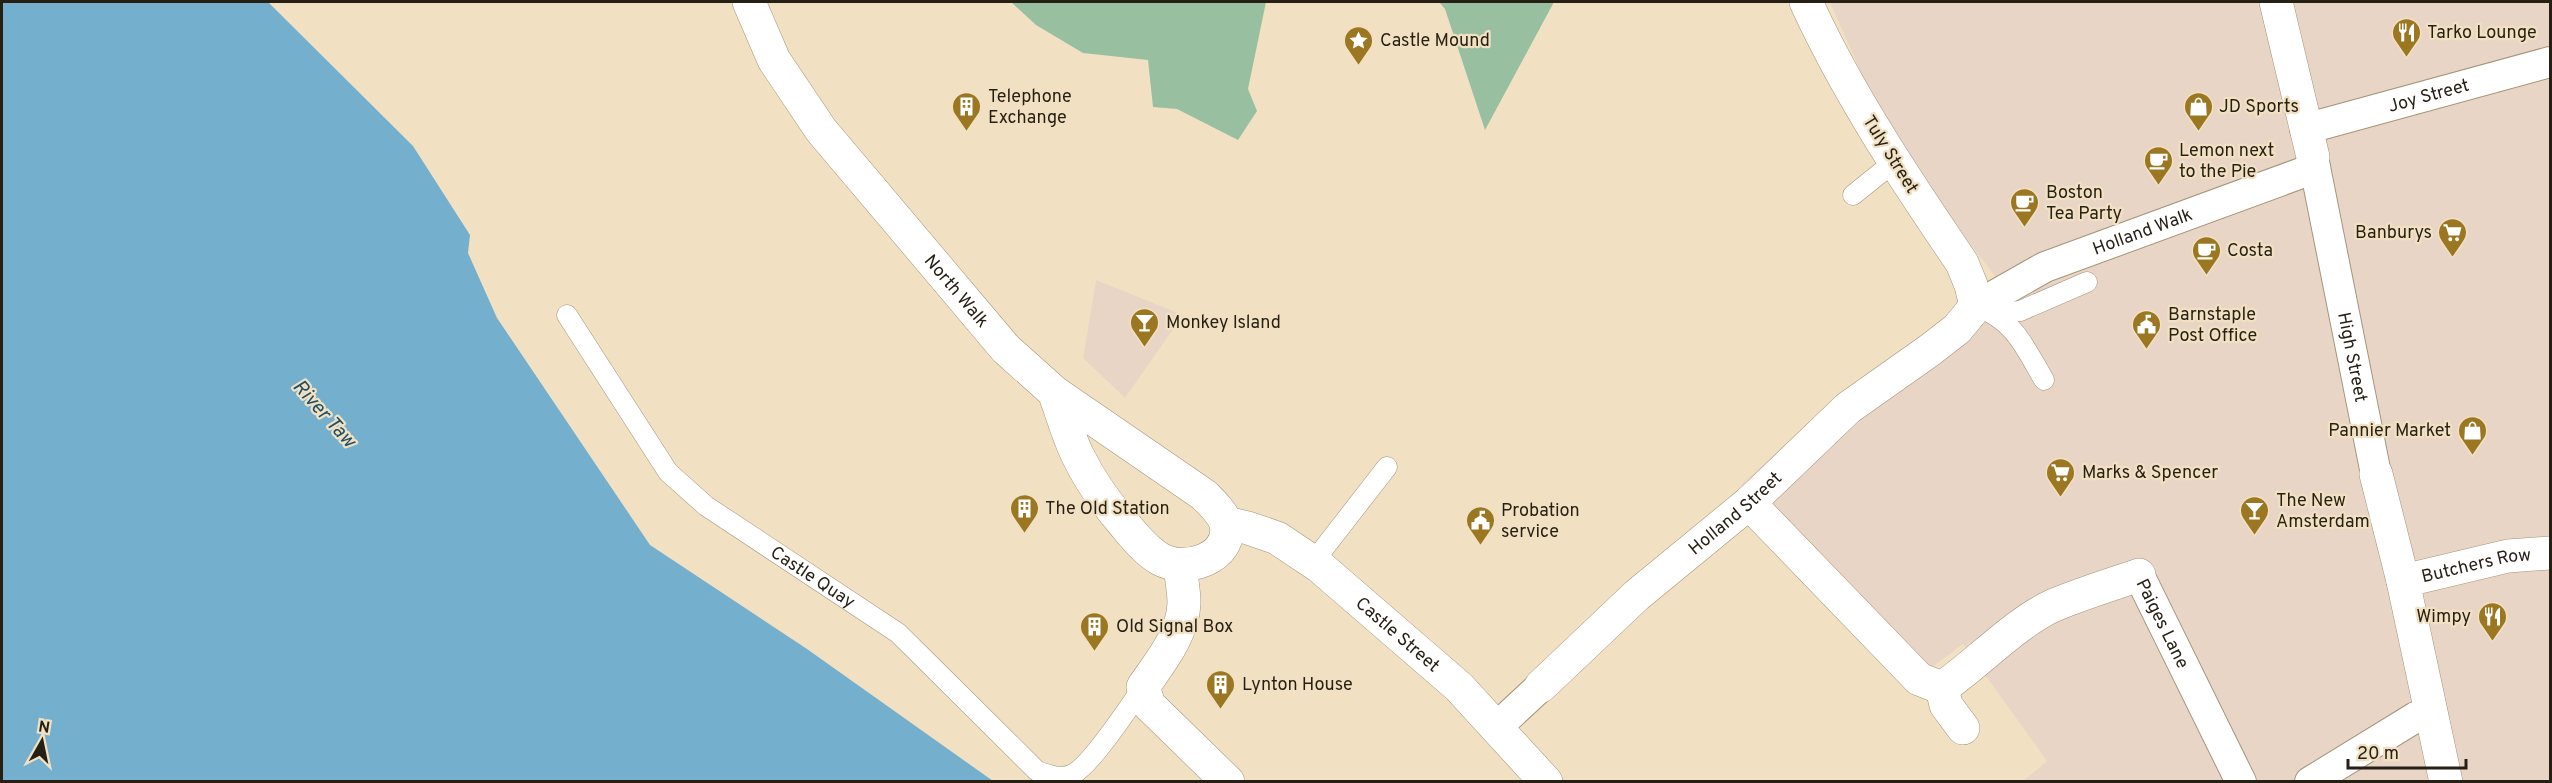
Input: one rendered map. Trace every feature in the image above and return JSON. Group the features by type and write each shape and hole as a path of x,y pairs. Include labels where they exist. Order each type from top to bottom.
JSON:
{"street":[{"name":"North Walk","path":"749,2 774,60 821,130 1006,349 1054,392 1204,495 1215,506 1226,523"},
{"name":"Tuly Street","path":"1806,2 1822,37 1894,162 1962,263 1971,285 1986,310"},
{"name":"High Street","path":"2276,2 2311,151 2376,474 2403,581 2446,782"},
{"name":"Joy Street","path":"2311,151 2550,62"},
{"name":"Holland Walk","path":"1986,310 2045,267 2311,151"},
{"name":"Holland Street","path":"1497,727 1637,595 1749,503 1848,408 1986,310"},
{"path":"1054,392 1077,455 1100,495 1139,542 1159,559 1180,565 1197,563 1218,551 1223,542 1226,523"},
{"path":"1749,503 1919,679 1942,688 1946,705 1964,728"},
{"name":"Castle Street","path":"1226,523 1277,538 1314,561 1459,687 1545,782"},
{"name":"Butchers Row","path":"2403,581 2508,556 2550,553"},
{"path":"1180,565 1184,602 1182,619 1173,641 1143,687 1149,705 1228,782"},
{"name":"Paiges Lane","path":"1942,688 2025,624 2051,607 2139,575 2241,782"},
{"path":"2310,782 2416,717 2430,712"}],"lane":[{"path":"1853,195 1894,162"},
{"path":"1986,310 2020,311 2088,282"},
{"path":"1986,310 2016,332 2044,380"},
{"name":"Castle Quay","path":"567,315 668,472 705,506 897,633 1037,771 1052,776 1073,774 1096,751 1143,687"},
{"path":"1314,561 1387,467"}],"shaded area":[{"path":"1830,2 2550,2 2550,781 2023,781 2047,761 1963,644 1919,677 1891,672 1876,658 1822,597 1741,485 1848,387 1998,280 1956,225 1899,159"},
{"path":"1096,280 1183,315 1125,398 1083,358"}],"green space":[{"path":"1011,2 1266,2 1248,89 1257,111 1238,140 1177,109 1153,107 1148,60 1083,53 1036,25"},
{"path":"1439,2 1554,2 1485,130 1445,9"}],"water":[{"name":"River Taw","path":"2,2 268,2 413,146 470,235 468,253 497,318 650,545 807,649 993,781 2,781"}],"place":[{"name":"Tarko Lounge","path":"2406,58"},
{"name":"Castle Mound","path":"1359,66"},
{"name":"Telephone Exchange","path":"967,132"},
{"name":"JD Sports","path":"2198,132"},
{"name":"Lemon next to the Pie","path":"2158,186"},
{"name":"Boston Tea Party","path":"2025,228"},
{"name":"Banburys","path":"2453,258"},
{"name":"Costa","path":"2206,276"},
{"name":"Monkey Island","path":"1145,348"},
{"name":"Barnstaple Post Office","path":"2147,350"},
{"name":"Pannier Market","path":"2472,456"},
{"name":"Marks & Spencer","path":"2061,498"},
{"name":"The Old Station","path":"1024,534"},
{"name":"The New Amsterdam","path":"2255,536"},
{"name":"Probation service","path":"1480,546"},
{"name":"Wimpy","path":"2492,642"},
{"name":"Old Signal Box","path":"1095,652"},
{"name":"Lynton House","path":"1221,710"}]}
